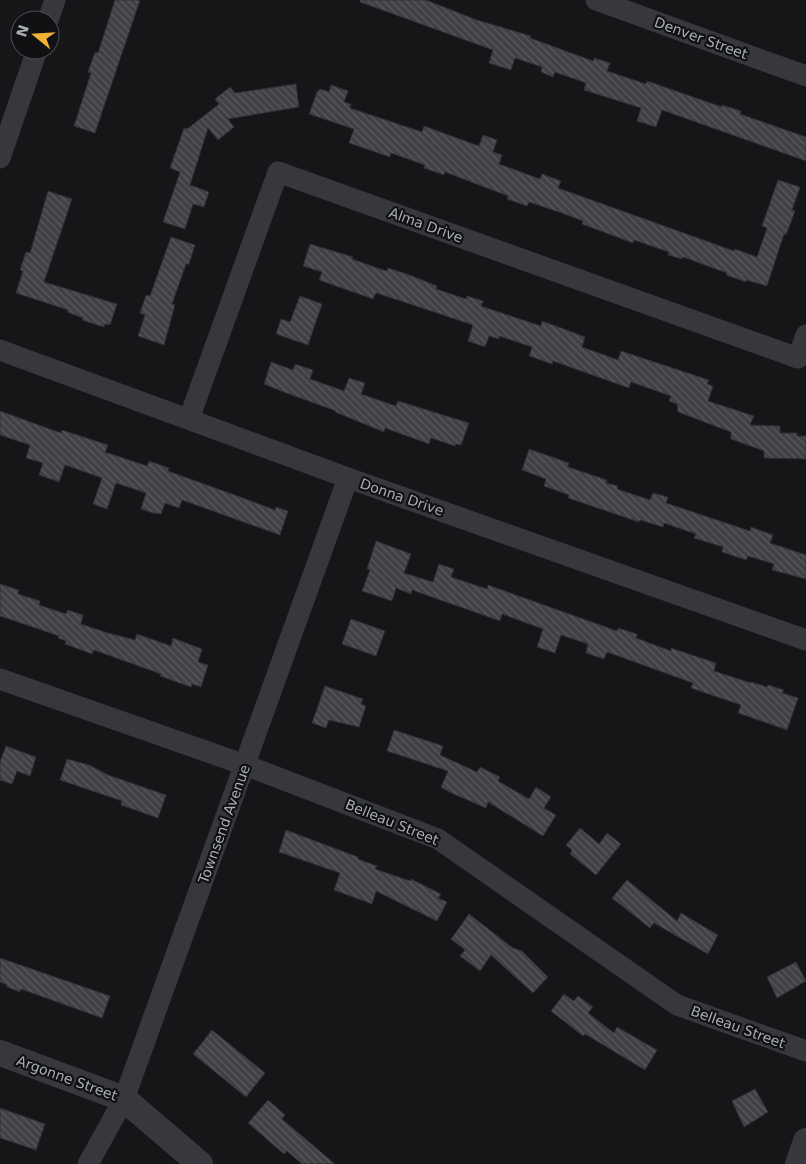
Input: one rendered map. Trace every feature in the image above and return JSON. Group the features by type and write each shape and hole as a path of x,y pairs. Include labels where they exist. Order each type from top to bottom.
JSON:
{"street":[{"name":"Denver Street","path":"596,0 806,76"},
{"path":"0,158 34,60"},
{"name":"Alma Drive","path":"189,419 278,172 798,358 806,335"},
{"name":"Donna Drive","path":"0,350 348,478 806,640"},
{"name":"Townsend Avenue","path":"88,1164 124,1099 348,478"},
{"name":"Belleau Street","path":"0,679 245,765 438,839 677,1005 806,1051"},
{"name":"Argonne Street","path":"0,1053 124,1099 200,1164"},
{"path":"798,1164 806,1141"}],"building":[{"path":"115,0 140,0 95,133 74,126 91,73 88,72 95,52 98,53"},
{"path":"360,0 426,0 477,20 531,36 530,38 593,61 594,58 610,63 607,71 646,84 647,81 722,107 722,105 741,111 740,114 806,137 806,161 662,110 656,127 637,121 641,108 584,90 586,83 555,72 553,77 541,72 542,67 515,58 511,70 489,63 493,50 360,2"},
{"path":"296,84 299,107 228,119 234,127 218,140 208,128 190,185 209,192 204,207 193,204 185,229 163,222 180,172 170,168 184,128 187,129 219,104 215,99 230,87 235,93"},
{"path":"331,85 348,91 344,102 351,104 350,108 422,132 424,126 479,146 483,135 497,140 493,152 502,155 499,164 540,179 542,174 561,181 558,188 734,251 735,249 757,257 767,228 762,226 778,180 800,187 792,210 795,211 786,235 784,234 767,286 746,280 746,282 683,257 682,259 668,255 669,252 634,240 633,243 582,224 583,221 562,213 529,202 527,206 507,199 508,196 445,172 444,175 424,168 425,165 391,153 390,157 349,143 354,129 309,114 317,92 320,89 329,92"},
{"path":"48,191 72,199 44,282 117,304 110,325 105,324 104,327 82,320 83,318 67,312 68,310 16,293 23,271 20,270 26,252 30,253"},
{"path":"171,237 195,245 172,304 175,305 164,345 138,336 145,315 140,313 146,295 150,296"},
{"path":"310,244 353,257 352,259 386,271 388,268 407,274 437,286 436,289 466,299 467,296 483,301 481,306 541,326 542,321 564,329 585,337 582,347 618,360 621,351 709,380 707,384 713,386 708,401 754,416 750,425 780,426 780,433 797,433 797,436 806,436 806,459 764,458 764,451 731,439 731,432 678,412 677,404 669,401 671,396 631,382 629,388 553,361 552,364 529,356 532,347 499,336 499,339 489,336 485,347 468,341 473,325 376,293 373,299 319,280 322,272 303,266"},
{"path":"300,296 322,304 308,345 276,334 281,319 290,322"},
{"path":"271,362 293,370 295,364 313,370 310,379 344,391 349,378 365,383 361,394 396,406 398,401 469,423 461,445 456,444 455,446 431,438 429,444 385,428 384,432 336,411 264,384"},
{"path":"0,411 61,433 62,430 108,445 105,452 147,466 149,461 169,468 168,471 275,510 276,507 288,511 280,535 182,500 179,508 165,503 161,514 153,513 141,509 146,493 116,483 107,509 93,504 102,478 65,465 59,482 39,475 43,463 26,458 30,445 0,435"},
{"path":"529,449 569,463 568,467 607,480 606,483 618,486 617,489 650,500 653,493 668,497 666,503 750,531 751,527 773,535 770,543 806,555 806,579 772,570 774,564 748,556 746,560 722,552 723,547 694,538 696,534 664,523 663,527 640,520 639,522 568,498 569,495 544,486 546,479 522,470"},
{"path":"376,541 411,554 404,573 433,582 439,564 454,569 451,577 487,589 488,585 617,631 618,628 637,634 636,638 671,651 671,648 716,663 714,671 751,683 767,687 768,685 784,690 782,693 798,698 787,730 738,713 741,705 691,688 693,683 607,652 604,659 586,653 588,644 561,635 555,653 537,647 543,629 502,614 500,621 412,590 411,594 396,588 392,601 362,591 370,570 367,569"},
{"path":"0,584 19,590 18,594 40,601 39,605 66,614 68,610 83,615 81,624 108,633 135,640 137,634 171,646 173,638 202,649 198,662 208,665 201,687 192,684 191,687 94,650 92,654 65,644 66,641 58,638 59,636 0,616"},
{"path":"351,619 385,631 376,656 342,644"},
{"path":"325,686 363,699 361,704 366,706 359,727 329,720 326,728 312,723"},
{"path":"394,730 443,746 440,755 477,772 480,767 500,777 498,781 529,799 536,787 551,797 544,808 556,815 543,836 488,802 486,808 449,792 441,787 448,771 387,751"},
{"path":"6,746 36,757 30,776 17,771 12,784 0,780 0,762"},
{"path":"67,759 89,765 108,775 166,795 158,818 121,805 122,801 60,780"},
{"path":"580,828 599,844 607,833 621,844 596,875 570,854 572,850 566,845"},
{"path":"286,830 358,857 358,859 377,866 375,869 410,881 411,879 441,894 438,898 447,902 437,921 376,891 372,904 334,890 340,873 279,852"},
{"path":"627,880 677,921 681,913 718,935 708,954 654,923 650,928 612,898"},
{"path":"469,914 513,948 522,951 548,977 533,993 491,955 480,971 460,956 465,950 451,939"},
{"path":"0,958 110,996 102,1018 21,989 20,992 7,987 7,985 0,982"},
{"path":"796,962 806,981 777,998 767,977"},
{"path":"564,994 574,1001 578,996 593,1007 588,1013 614,1033 617,1027 657,1050 645,1070 585,1034 583,1036 551,1011"},
{"path":"212,1030 265,1073 246,1097 193,1054"},
{"path":"755,1089 768,1112 744,1127 732,1101"},
{"path":"268,1100 285,1115 282,1119 335,1164 302,1164 287,1151 284,1154 248,1123"},
{"path":"0,1108 45,1124 36,1150 0,1138"}]}
